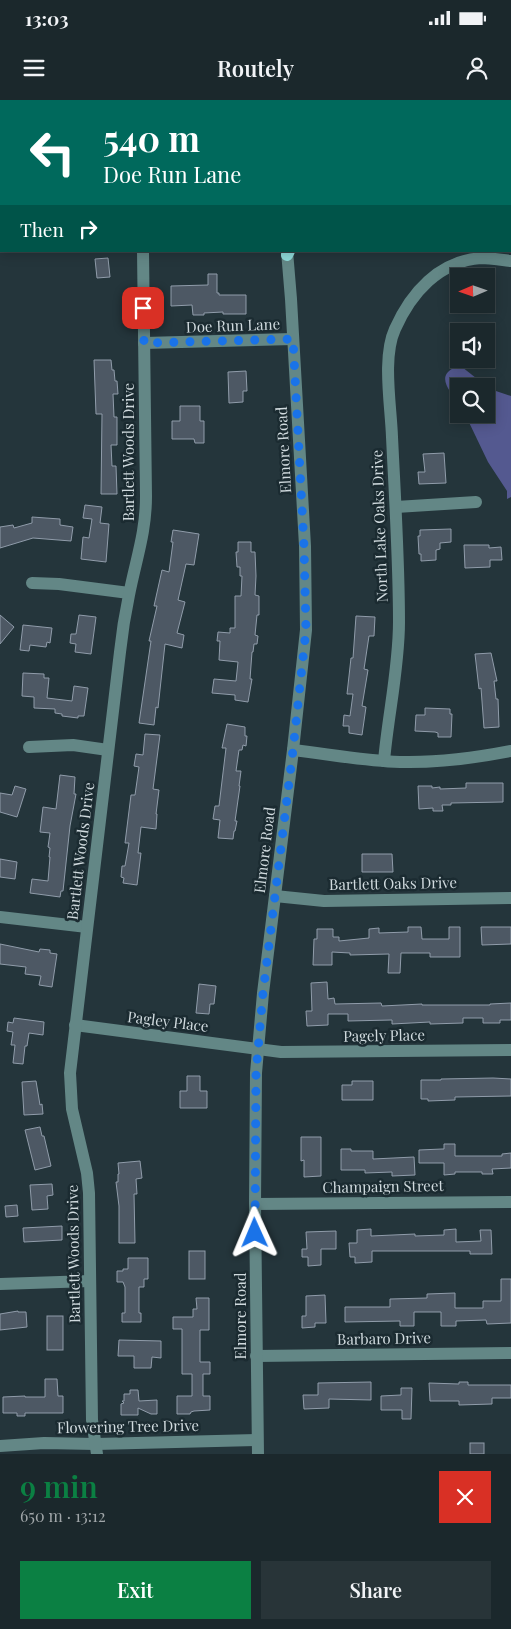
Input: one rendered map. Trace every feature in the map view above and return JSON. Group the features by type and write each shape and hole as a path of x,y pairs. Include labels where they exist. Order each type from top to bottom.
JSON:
{"street":[{"name":"Bartlett Woods Drive","path":"97,1449 92,1420 89,1183 72,1109 70,1072 119,654 129,593 141,545 146,510 143,252"},
{"name":"Elmore Road","path":"258,1454 255,1106 258,1050 293,750 306,613 304,546 287,253"},
{"name":"North Lake Oaks Drive","path":"384,761 399,636 396,507 389,356 395,328 414,294 433,276 457,264 481,258 511,260"},
{"name":"Doe Run Lane","path":"144,343 293,339"},
{"path":"396,507 476,502"},
{"path":"32,584 59,584 129,593"},
{"path":"29,747 73,746 108,750"},
{"path":"293,750 402,762 445,761 511,751"},
{"name":"Bartlett Oaks Drive","path":"275,896 324,901 511,898"},
{"path":"0,917 87,927"},
{"name":"Pagley Place","path":"75,1026 258,1050"},
{"name":"Pagely Place","path":"258,1050 281,1052 511,1050"},
{"name":"Champaign Street","path":"255,1204 511,1202"},
{"path":"0,1284 90,1281"},
{"name":"Barbaro Drive","path":"256,1356 511,1353"},
{"name":"Flowering Tree Drive","path":"0,1446 44,1443 97,1449 258,1440"}],"water":[{"path":"454,368 463,368 476,378 450,378 450,390 445,379 449,371"},
{"path":"495,391 511,396 511,497 507,499 507,491 488,462 469,423 495,423"}],"building":[{"path":"108,258 110,277 97,278 95,259"},
{"path":"208,274 217,274 217,293 219,295 246,295 246,314 223,314 223,312 193,315 192,305 171,306 171,286 208,285"},
{"path":"94,360 111,360 115,381 117,381 118,394 113,394 114,417 117,417 117,445 111,445 112,466 116,466 117,494 101,494 102,414 96,414"},
{"path":"246,371 247,391 243,391 243,402 229,403 228,372"},
{"path":"180,406 200,406 200,421 204,421 204,443 195,443 194,439 172,439 172,421 180,421"},
{"path":"444,453 446,483 419,484 418,472 425,472 423,454"},
{"path":"85,505 102,507 100,523 109,524 106,562 81,559 83,537 89,538 92,519 83,518"},
{"path":"32,517 60,519 60,525 73,527 71,541 33,538 0,548 0,527 13,525 14,528 32,523"},
{"path":"451,529 451,542 440,543 440,549 436,550 436,560 421,561 418,536 420,536 420,530"},
{"path":"173,530 199,534 194,565 186,564 178,600 185,602 177,633 184,635 182,648 165,644 158,708 156,707 154,725 139,723 151,641 149,641 157,606 154,606 162,570 169,572"},
{"path":"238,542 251,542 251,552 255,552 255,595 259,596 259,615 257,615 255,635 258,636 257,644 254,644 252,652 250,679 252,679 248,702 235,700 235,695 212,693 214,679 236,681 238,662 219,660 220,641 217,641 218,632 230,633 230,628 235,628 235,596 241,596 242,576 240,576 240,567 237,567 236,552 238,552"},
{"path":"464,545 489,545 489,548 501,547 502,560 490,560 490,567 465,568"},
{"path":"0,615 14,627 0,644"},
{"path":"79,615 96,617 91,654 75,652 76,644 70,643 71,634 76,634"},
{"path":"356,616 375,617 374,636 369,636 364,669 368,670 362,706 366,707 362,735 349,733 349,726 343,726 344,715 350,716 353,694 347,694 351,658 353,658"},
{"path":"23,625 52,628 50,643 47,642 46,647 30,645 29,651 20,650"},
{"path":"491,653 497,681 494,681 496,699 498,699 499,727 484,728 481,688 479,689 475,654"},
{"path":"23,673 44,674 44,678 49,678 47,698 72,701 74,686 88,688 84,716 78,716 78,718 62,716 62,714 55,713 55,709 34,708 34,697 22,696"},
{"path":"425,708 450,709 450,714 452,714 451,737 438,737 438,733 435,732 415,731 416,715 425,715"},
{"path":"227,724 245,727 245,736 247,736 246,746 243,745 242,750 239,750 236,771 241,771 235,821 237,821 233,839 218,838 220,820 213,819 215,806 219,806 226,748 222,748"},
{"path":"145,734 160,735 153,789 159,790 156,829 141,827 138,853 141,853 137,885 123,883 124,878 121,877 122,866 125,866 129,843 125,843 131,795 135,795 139,767 134,766 136,754 143,755"},
{"path":"60,775 75,777 74,794 76,794 70,826 63,891 61,891 60,897 30,893 32,879 48,881 50,833 40,832 43,807 56,809"},
{"path":"466,783 503,783 503,802 451,803 451,805 442,805 443,811 433,811 433,808 419,809 418,786 440,787 440,789 466,788"},
{"path":"15,786 26,789 17,817 0,812 0,793 12,795"},
{"path":"362,854 392,854 393,872 362,872"},
{"path":"0,859 17,862 15,879 0,877"},
{"path":"408,927 421,927 422,939 449,939 449,927 460,927 460,957 430,957 430,953 401,953 400,973 388,973 389,954 350,955 350,953 332,952 332,965 313,965 314,939 317,939 317,929 333,929 333,937 339,937 339,941 369,938 369,929 379,928 379,933 408,932"},
{"path":"481,927 511,927 511,944 482,945"},
{"path":"0,944 39,952 40,949 50,950 50,953 57,954 52,987 39,985 41,976 25,974 26,967 0,964"},
{"path":"327,982 328,999 334,998 335,1004 381,1003 382,1006 422,1004 490,1005 511,1003 511,1020 500,1020 500,1023 483,1023 483,1018 463,1018 463,1023 392,1024 392,1020 348,1021 348,1014 328,1014 328,1025 307,1026 306,1011 312,1011 311,983"},
{"path":"199,984 216,986 214,1004 210,1004 209,1014 196,1013"},
{"path":"14,1018 44,1022 43,1035 29,1033 23,1064 13,1063 15,1045 11,1045 13,1032 7,1031 8,1022 13,1023"},
{"path":"187,1076 200,1076 200,1091 207,1091 207,1108 180,1108 180,1091 187,1091"},
{"path":"511,1079 511,1096 455,1097 455,1100 428,1101 428,1099 421,1099 421,1080"},
{"path":"36,1081 43,1114 24,1115 22,1082"},
{"path":"352,1081 373,1081 373,1100 342,1100 342,1085 352,1085"},
{"path":"40,1127 51,1166 35,1170 25,1130"},
{"path":"301,1137 321,1137 321,1176 304,1177 304,1160 301,1161"},
{"path":"444,1144 455,1144 455,1156 502,1156 502,1154 511,1153 511,1168 492,1169 493,1174 455,1172 455,1174 444,1175 444,1163 419,1163 419,1150 444,1149"},
{"path":"341,1149 373,1151 373,1159 414,1157 415,1175 392,1176 392,1172 365,1173 365,1170 341,1170"},
{"path":"140,1161 142,1178 136,1179 137,1194 134,1194 135,1243 119,1243 119,1206 116,1182 118,1182 119,1174 118,1163"},
{"path":"52,1184 53,1195 47,1196 48,1209 32,1210 30,1185"},
{"path":"17,1205 18,1216 6,1217 5,1206"},
{"path":"62,1226 62,1240 24,1242 23,1228"},
{"path":"371,1229 371,1236 415,1234 415,1236 444,1235 444,1230 456,1229 456,1242 481,1241 480,1230 491,1230 492,1254 470,1254 470,1251 372,1251 372,1262 355,1263 355,1257 350,1257 349,1243 357,1243 357,1230"},
{"path":"336,1231 336,1249 321,1249 321,1265 308,1266 308,1257 302,1257 302,1249 307,1249 306,1232"},
{"path":"189,1251 205,1251 205,1279 189,1279"},
{"path":"128,1258 148,1258 148,1279 144,1279 144,1287 139,1287 141,1322 122,1322 122,1313 125,1313 125,1287 123,1282 117,1282 117,1271 128,1269"},
{"path":"501,1279 511,1279 511,1323 487,1324 486,1320 456,1321 456,1326 441,1326 441,1312 414,1312 414,1326 400,1326 400,1321 345,1322 345,1307 390,1307 390,1299 427,1298 427,1294 455,1293 455,1308 483,1308 483,1301 501,1301"},
{"path":"325,1295 326,1323 315,1323 315,1327 302,1328 302,1316 306,1316 306,1296"},
{"path":"196,1298 209,1298 209,1330 200,1330 200,1362 210,1362 210,1374 203,1374 203,1396 210,1396 210,1410 194,1411 190,1414 177,1414 177,1396 192,1396 192,1374 182,1374 182,1329 173,1329 173,1317 193,1317 193,1309 197,1309"},
{"path":"18,1311 26,1312 27,1327 0,1330 0,1314"},
{"path":"47,1316 63,1316 63,1350 47,1350"},
{"path":"119,1340 161,1341 161,1358 152,1357 151,1368 134,1368 134,1356 118,1356"},
{"path":"45,1379 57,1379 58,1396 63,1396 63,1413 25,1413 25,1416 17,1416 17,1413 3,1413 3,1397 45,1397"},
{"path":"371,1382 371,1400 329,1399 329,1408 304,1409 303,1395 318,1395 318,1383"},
{"path":"459,1382 468,1382 468,1385 511,1385 511,1398 492,1398 492,1404 459,1405 459,1401 430,1401 429,1383 459,1384"},
{"path":"401,1388 412,1388 411,1419 402,1419 402,1410 381,1410 381,1396 401,1395"},
{"path":"130,1390 138,1390 139,1401 157,1400 157,1414 151,1414 138,1408 138,1415 121,1415 121,1404 124,1403 122,1401 124,1401 124,1394 130,1394"},
{"path":"470,1443 484,1443 484,1454 470,1454"}],"route":[{"path":"143,308 144,343 293,339 304,546 306,630 263,993 256,1073 255,1233"}]}
